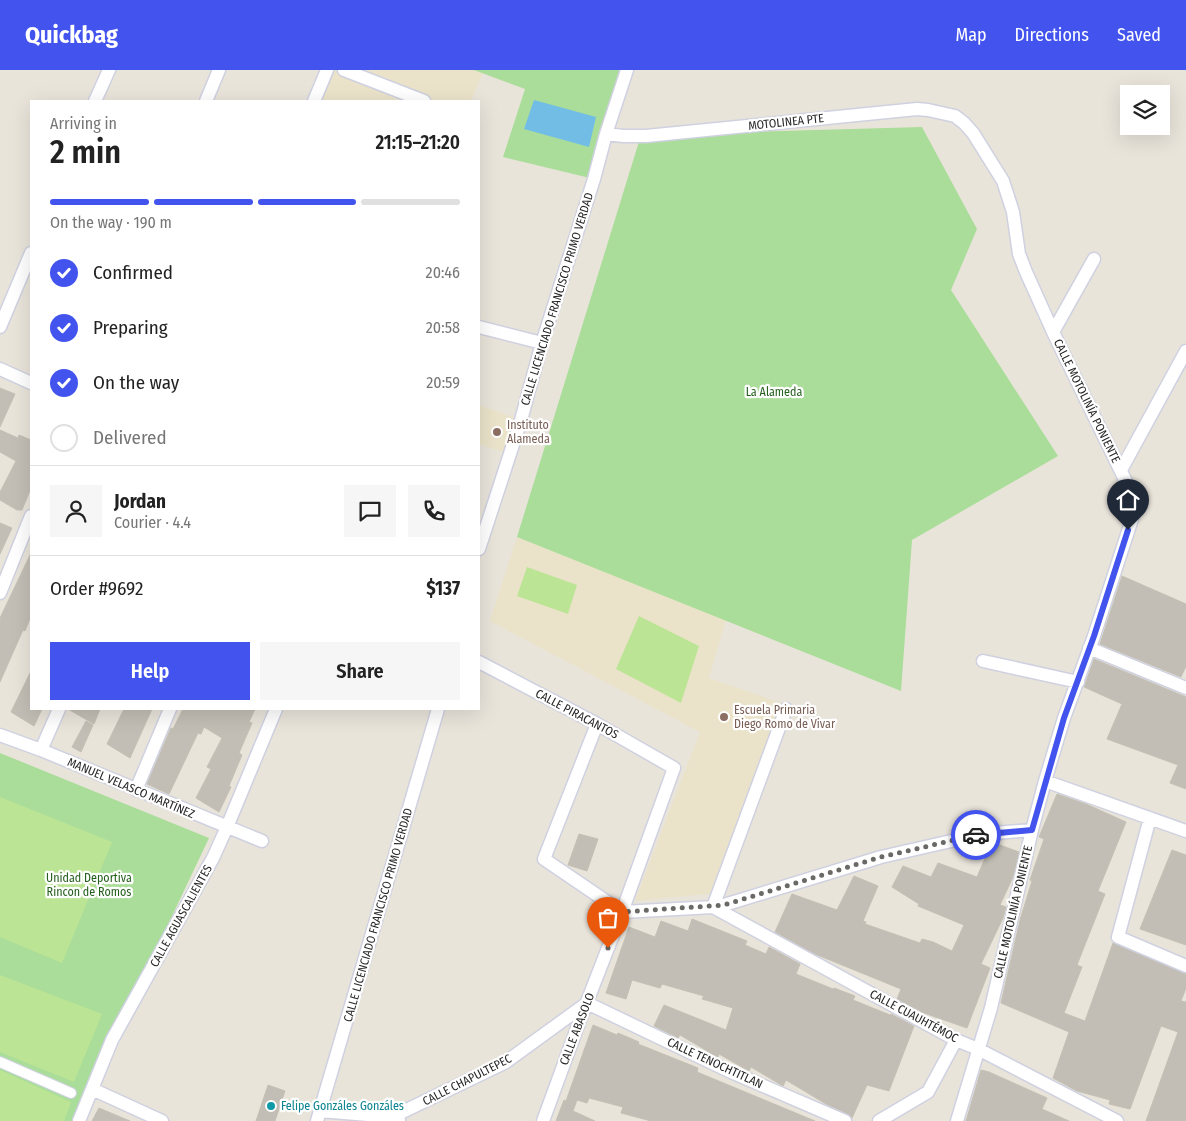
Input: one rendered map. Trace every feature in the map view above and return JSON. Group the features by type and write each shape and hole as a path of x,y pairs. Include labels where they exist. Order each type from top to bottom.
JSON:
{"street":[{"path":"95,100 109,70"},
{"path":"206,100 219,70"},
{"path":"314,100 327,70"},
{"path":"344,70 421,100"},
{"name":"CALLE LICENCIADO FRANCISCO PRIMO VERDAD","path":"480,546 521,420 542,343 626,70"},
{"name":"MOTOLINEA PTE","path":"606,134 646,136 917,109 955,116 964,123"},
{"name":"CALLE MOTOLINÍA PONIENTE","path":"957,1121 991,1008 1045,780 1064,718 1090,648 1134,513 1132,494 1122,470 1053,332 1026,272 1019,254 1012,212 1003,181 973,133 964,123"},
{"path":"0,327 30,255"},
{"path":"1053,332 1094,259"},
{"path":"480,326 542,343"},
{"path":"1122,470 1186,351"},
{"path":"0,369 30,383"},
{"path":"0,593 30,518"},
{"path":"1090,648 1185,684"},
{"path":"983,661 1078,682"},
{"name":"CALLE PIRACANTOS","path":"480,663 674,768"},
{"path":"713,907 786,708"},
{"path":"42,750 59,710"},
{"path":"136,790 170,710"},
{"name":"CALLE AGUASCALIENTES","path":"79,1121 112,1040 213,858 228,827 276,710"},
{"name":"CALLE LICENCIADO FRANCISCO PRIMO VERDAD","path":"318,1116 438,710"},
{"path":"596,724 544,860 622,912 724,905 890,855 982,834 1032,830"},
{"name":"MANUEL VELASCO MARTÍNEZ","path":"0,735 42,750 262,841"},
{"name":"CALLE ABASOLO","path":"543,1121 674,768"},
{"path":"1045,780 1186,831"},
{"path":"1150,818 1118,937 1186,966"},
{"name":"CALLE CUAUHTÉMOC","path":"713,907 956,1040 978,1049 1117,1121"},
{"name":"CALLE CHAPULTEPEC","path":"397,1119 506,1062 587,1003"},
{"name":"CALLE TENOCHTITLAN","path":"587,1003 730,1072 845,1121"},
{"path":"879,1121 928,1092 956,1040"},
{"path":"0,1062 71,1093"},
{"path":"92,1089 162,1121"},
{"path":"318,1116 397,1119"}],"shaded area":[{"path":"327,70 474,70 483,73 471,100 314,100"},
{"name":"Instituto Alameda","path":"480,405 521,420 503,452 480,444"},
{"name":"Escuela Primaria Diego Romo de Vivar","path":"517,537 726,620 709,678 781,703 717,893 635,901 700,732 490,621"}],"green space":[{"path":"474,70 627,70 594,179 503,157 525,89"},
{"name":"La Alameda","path":"922,127 977,229 951,290 1058,456 912,540 901,691 517,537 641,135"},
{"path":"527,567 577,585 568,614 517,596"},
{"path":"639,616 699,646 681,703 616,669"},
{"name":"Unidad Deportiva Rincon de Romos","path":"0,753 209,838 75,1121 0,1121"},
{"path":"0,797 112,842 62,963 0,937"},
{"path":"0,975 102,1014 74,1082 0,1052"},
{"path":"0,1070 71,1102 64,1121 0,1121"}],"water":[{"path":"534,100 596,117 589,147 524,129"}],"building":[{"path":"0,388 15,394 0,427"},
{"path":"0,430 18,438 19,435 30,440 30,490 22,510 17,510 0,500 0,492 16,461 0,452"},
{"path":"0,523 12,528 0,554"},
{"path":"30,555 30,618 0,682 0,618"},
{"path":"1122,576 1186,604 1186,666 1181,677 1100,644"},
{"path":"1094,659 1186,697 1186,789 1170,783 1178,765 1107,739 1122,704 1084,687"},
{"path":"30,673 30,710 42,710 34,726 11,712"},
{"path":"70,710 100,710 94,724"},
{"path":"124,710 152,710 130,758 107,744"},
{"path":"182,710 255,710 249,722 252,723 239,753 242,755 229,786 231,787 219,812 196,798 211,769 207,767 222,738 204,727 201,734 198,733 169,794 147,784 170,730 171,728 173,729"},
{"path":"86,721 93,725 81,752 72,747"},
{"path":"1057,794 1086,804 1126,822 1098,891 1105,894 1077,965 1082,967 1064,1013 1085,1021 1113,943 1186,974 1186,988 1181,1001 1186,1002 1186,1121 1146,1121 1178,1032 1161,1026 1130,1109 1109,1104 1110,1100 1077,1091 1053,1078 1069,1032 1001,1003 1020,920 1032,881 1030,880 1044,839 1039,837"},
{"path":"579,834 598,839 587,871 568,865"},
{"path":"992,842 1019,852 1013,877 1000,905 1006,907 1003,918 981,964 990,968 967,1028 924,1013 897,999 901,989 815,954 775,932 792,894 837,910 854,876 878,886 863,921 866,922 865,924 920,943 922,939 933,942 952,951 964,925 918,906 919,904 892,887 903,866 931,877 938,863 977,877"},
{"path":"1172,850 1186,855 1186,945 1140,929"},
{"path":"692,919 747,941 745,945 766,954 769,947 800,964 796,974 855,996 853,1000 891,1014 914,1026 889,1091 867,1085 852,1118 786,1080 783,1086 751,1067 749,1071 719,1054 718,1057 714,1055 680,1035 678,1038 654,1026 664,1005 726,1030 733,1008 702,999 704,996 662,984 660,988 632,980 626,999 606,993 629,927 655,937 661,921 688,931"},
{"path":"593,1025 639,1042 638,1044 698,1068 697,1072 815,1121 651,1121 621,1113 623,1107 589,1098 587,1103 577,1100 573,1111 595,1121 556,1121 564,1100 566,1101"},
{"path":"981,1070 1047,1098 1042,1109 1069,1121 966,1121"},
{"name":"Felipe Gonzáles Gonzáles","path":"268,1085 285,1091 275,1121 256,1121"},
{"path":"99,1108 130,1121 92,1121"}],"way so far":[{"path":"608,948 622,912 724,905 881,857 976,835"}],"place":[{"name":"Instituto Alameda","path":"497,432"},
{"name":"Escuela Primaria Diego Romo de Vivar","path":"724,717"},
{"name":"Felipe Gonzáles Gonzáles","path":"271,1106"}],"route":[{"path":"976,835 1032,830 1064,718 1094,636 1128,530"}]}
